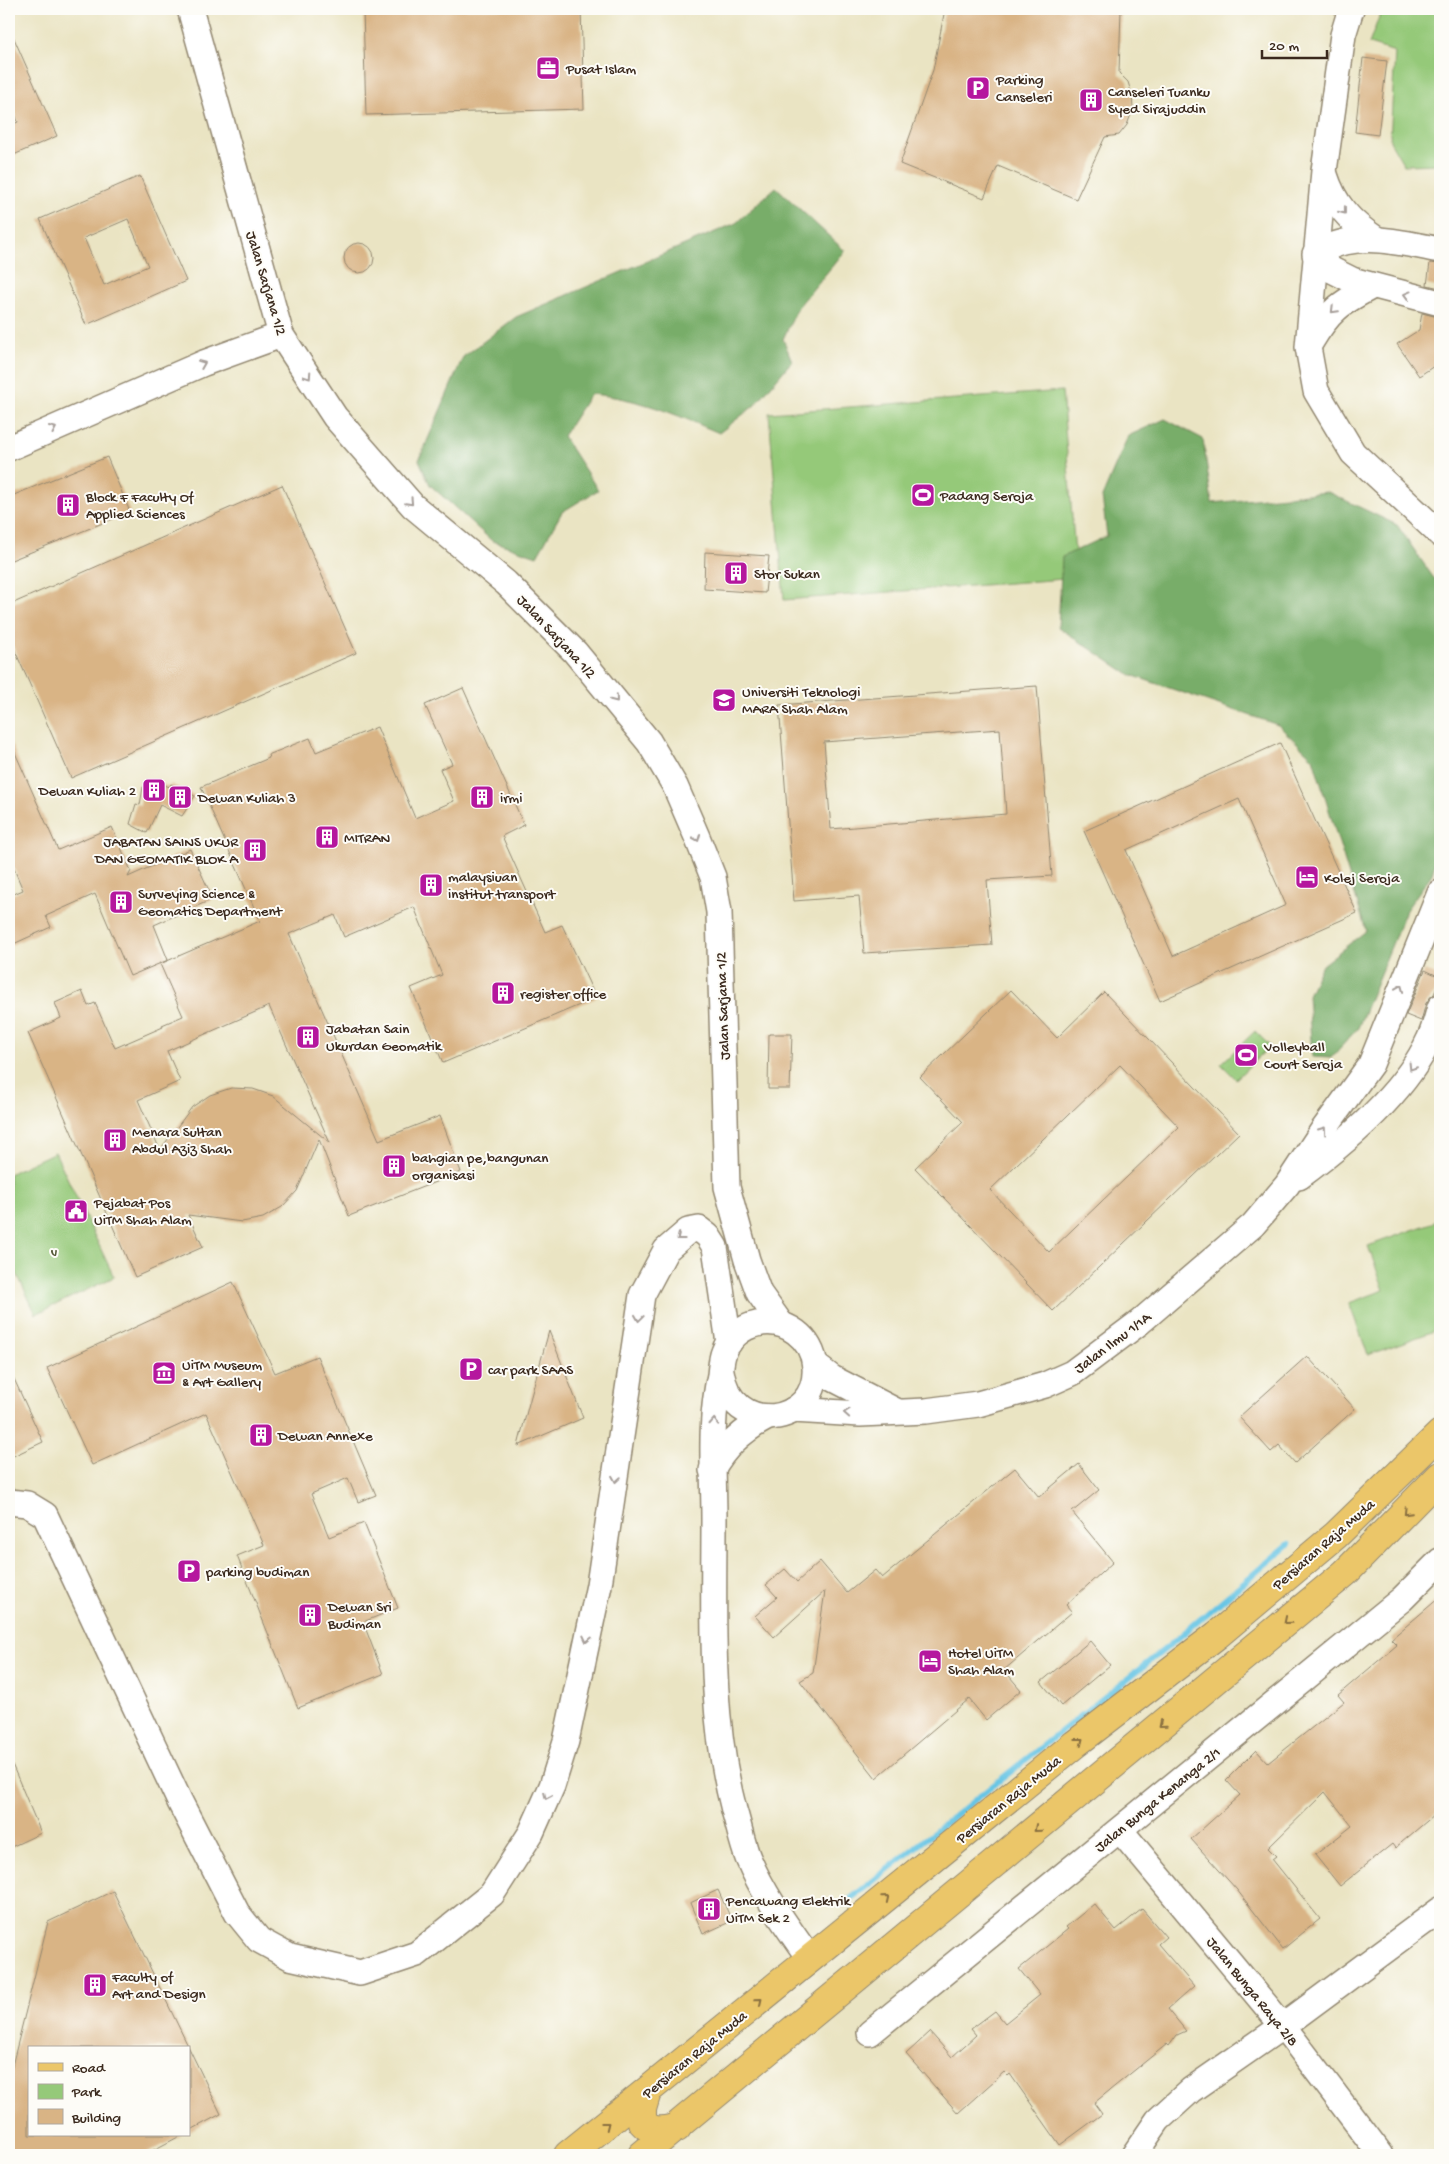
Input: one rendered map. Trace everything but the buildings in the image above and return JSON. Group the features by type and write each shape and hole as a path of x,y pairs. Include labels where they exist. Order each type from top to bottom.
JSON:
{"main road":[{"name":"Persiaran Raja Muda","path":"568,2155 1075,1744 1217,1635 1342,1530 1440,1434"},
{"path":"642,2155 677,2128 1345,1573 1440,1476"},
{"path":"647,2092 642,2109 642,2122 646,2128 658,2131 677,2128"}],"street":[{"name":"Jalan Sarjana 1/2","path":"190,9 281,335 335,417 413,506 506,583 576,652 649,742 675,786 713,877 719,912 727,1187 747,1260 759,1294 781,1324"},
{"path":"1351,9 1343,35 1324,171 1308,347 1316,390 1353,453 1440,534"},
{"path":"1324,171 1331,192 1342,212 1358,227 1376,239"},
{"path":"1315,254 1330,244 1376,239 1440,250"},
{"path":"1315,254 1332,270 1373,286 1440,303"},
{"path":"1308,347 1331,312 1343,301 1373,286"},
{"path":"9,448 204,363 281,335"},
{"path":"1287,1185 1323,1130 1371,1064 1440,893"},
{"path":"1287,1185 1335,1150 1401,1084 1429,1041 1440,1007"},
{"name":"Jalan Ilmu 1/1A","path":"815,1365 832,1378 896,1411 926,1411 978,1404 1045,1385 1072,1373 1140,1322 1253,1225 1287,1185"},
{"path":"9,1502 27,1504 45,1515 180,1802 237,1913 259,1940 290,1957 360,1973 417,1954 492,1894 531,1833 552,1786 566,1741 599,1585 620,1458 642,1295 666,1250 688,1231 699,1229 708,1236 715,1247 718,1286 729,1343"},
{"path":"721,1371 722,1383 735,1404 744,1411 768,1417 781,1416 793,1410 808,1396 812,1386 815,1365 811,1352 804,1340 790,1328 781,1324 771,1322 752,1325 739,1332 724,1352 715,1394 712,1470 714,1518 712,1602 715,1686 727,1777 749,1859 779,1914 810,1959"},
{"path":"793,1410 860,1414 896,1411"},
{"path":"712,1470 729,1444 754,1424 768,1417"},
{"name":"Jalan Bunga Kenanga 2/1","path":"870,2034 1402,1599 1440,1561"},
{"name":"Jalan Bunga Raya 2/8","path":"1120,1830 1283,2026 1381,2155"},
{"path":"1134,2155 1158,2120 1191,2090 1283,2026 1440,1910"}],"green space":[{"path":"1382,9 1440,9 1440,164 1404,165 1390,141 1395,52 1369,44"},
{"path":"776,187 845,251 798,307 783,339 792,361 754,406 719,433 672,413 641,403 590,394 563,436 598,490 562,512 537,556 492,541 430,485 419,460 463,357 516,317 736,223"},
{"name":"Padang Seroja","path":"1062,391 1077,578 784,600 769,413"},
{"path":"1165,419 1203,439 1212,503 1328,492 1397,525 1433,577 1440,583 1440,846 1432,874 1406,910 1358,1028 1331,1058 1312,1057 1308,995 1322,965 1366,931 1313,758 1278,725 1128,674 1058,627 1062,557 1107,536 1102,497 1128,436"},
{"name":"Volleyball Court Seroja","path":"1255,1031 1270,1046 1236,1079 1221,1064"},
{"name":"v","path":"55,1152 114,1277 36,1314 9,1257 9,1174"},
{"path":"1440,1220 1440,1329 1368,1355 1349,1303 1384,1290 1368,1246"}],"waterway":[{"path":"844,1904 1170,1645 1289,1544"}],"place":[{"name":"Pusat Islam","path":"548,68"},
{"name":"Parking Canseleri","path":"978,88"},
{"name":"Canseleri Tuanku Syed Sirajuddin","path":"1091,100"},
{"name":"Padang Seroja","path":"923,495"},
{"name":"Block F Faculty Of Applied Sciences","path":"68,505"},
{"name":"Stor Sukan","path":"736,573"},
{"name":"Universiti Teknologi MARA Shah Alam","path":"724,700"},
{"name":"Dewan Kuliah 2","path":"154,790"},
{"name":"Dewan Kuliah 3","path":"180,797"},
{"name":"irmi","path":"482,797"},
{"name":"MITRAN","path":"327,837"},
{"name":"JABATAN SAINS UKUR DAN GEOMATIK BLOK A","path":"255,850"},
{"name":"Kolej Seroja","path":"1307,877"},
{"name":"malaysiuan institut transport","path":"431,885"},
{"name":"Surveying Science & Geomatics Department","path":"121,902"},
{"name":"register office","path":"503,993"},
{"name":"Jabatan Sain Ukurdan Geomatik","path":"308,1037"},
{"name":"Volleyball Court Seroja","path":"1246,1055"},
{"name":"Menara Sultan Abdul Aziz Shah","path":"115,1140"},
{"name":"bahgian pe,bangunan organisasi","path":"394,1166"},
{"name":"Pejabat Pos UiTM Shah Alam","path":"76,1211"},
{"name":"car park SAAS","path":"471,1369"},
{"name":"UiTM Museum & Art Gallery","path":"164,1373"},
{"name":"Dewan Annexe","path":"261,1435"},
{"name":"parking budiman","path":"189,1571"},
{"name":"Dewan Sri Budiman","path":"310,1615"},
{"name":"Hotel UiTM Shah Alam","path":"930,1661"},
{"name":"Pencawang Elektrik UiTM Sek 2","path":"709,1909"},
{"name":"Faculty of Art and Design","path":"95,1985"}]}
